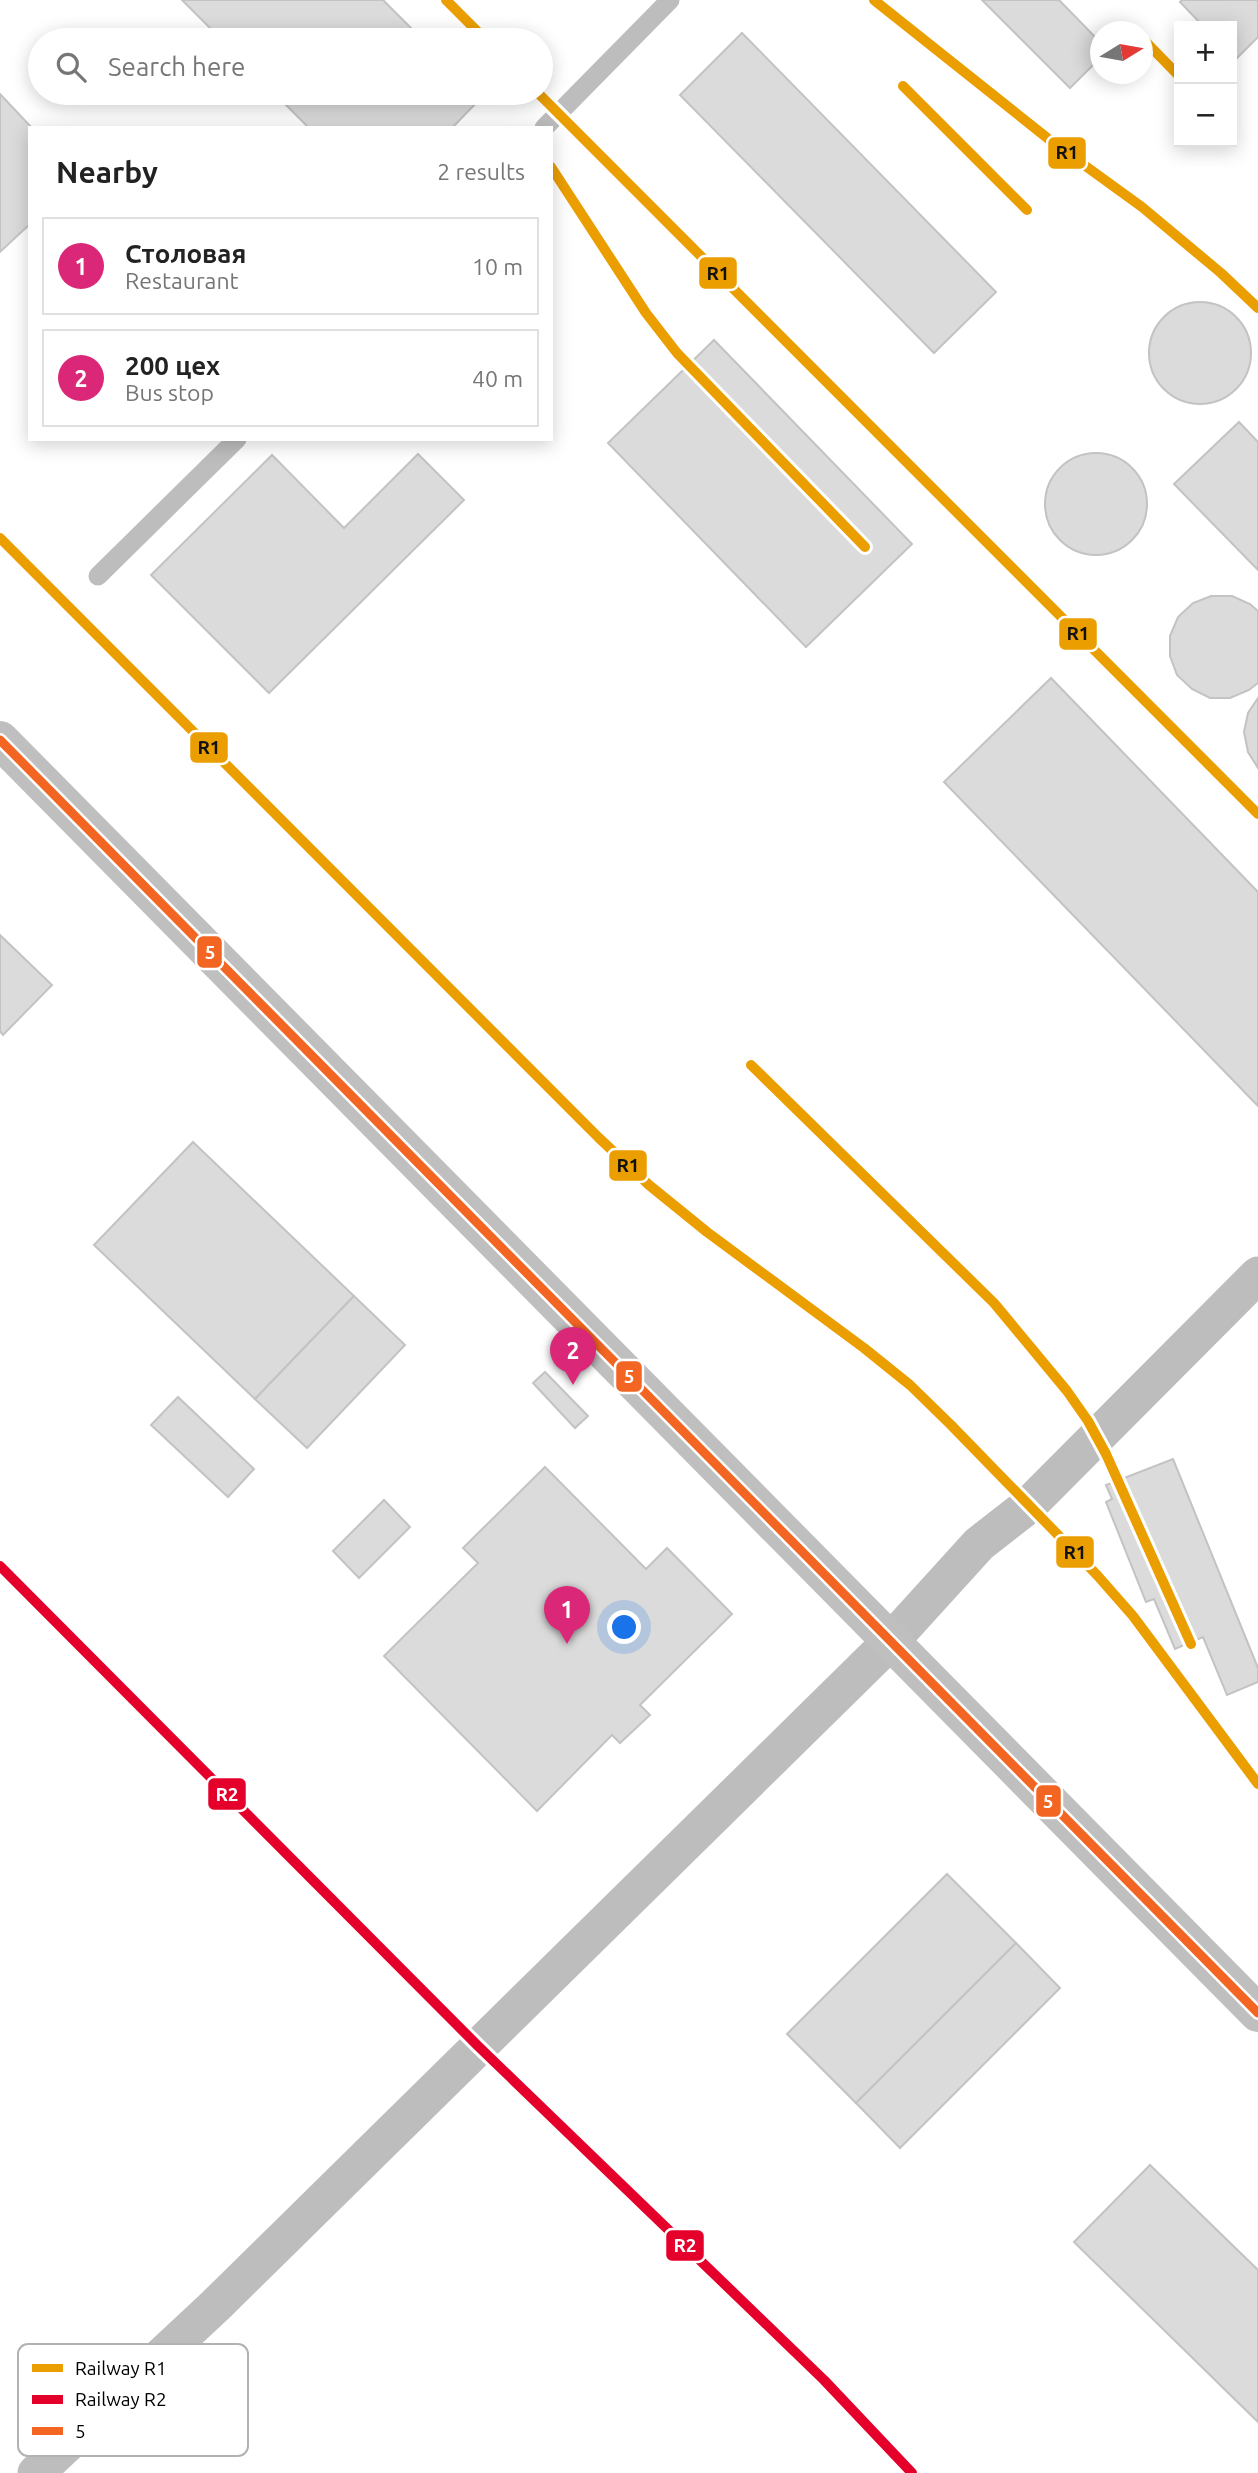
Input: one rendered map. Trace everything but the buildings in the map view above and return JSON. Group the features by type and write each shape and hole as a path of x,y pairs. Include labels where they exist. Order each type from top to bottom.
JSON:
{"main road":[{"path":"0,740 1258,2013"}],"street":[{"path":"174,2344 890,1642 979,1544 1029,1505 1258,1275"},
{"path":"36,2473 54,2456"}],"lane":[{"path":"546,126 670,0"},
{"path":"98,576 235,441"}],"rail line":[{"name":"R1","path":"446,0 474,28"},
{"name":"R1","path":"874,0 1051,141 1142,207 1221,273 1258,308"},
{"name":"R1","path":"1153,49 1174,71"},
{"name":"R1","path":"903,86 1027,210"},
{"name":"R1","path":"550,105 1258,814"},
{"name":"R1","path":"553,170 646,313 677,353 865,547"},
{"name":"R1","path":"0,538 649,1185 707,1232 864,1348 910,1385 951,1425 1097,1575 1133,1616 1258,1784"},
{"name":"R1","path":"751,1065 994,1303 1067,1391 1106,1454 1191,1644"},
{"name":"R2","path":"0,1566 478,2046 824,2380 912,2473"}],"transit line":[{"name":"5","path":"0,740 1258,2013"}],"place":[{"name":"200 цех","path":"573,1385"},
{"name":"Cтоловая","path":"567,1644"}]}
